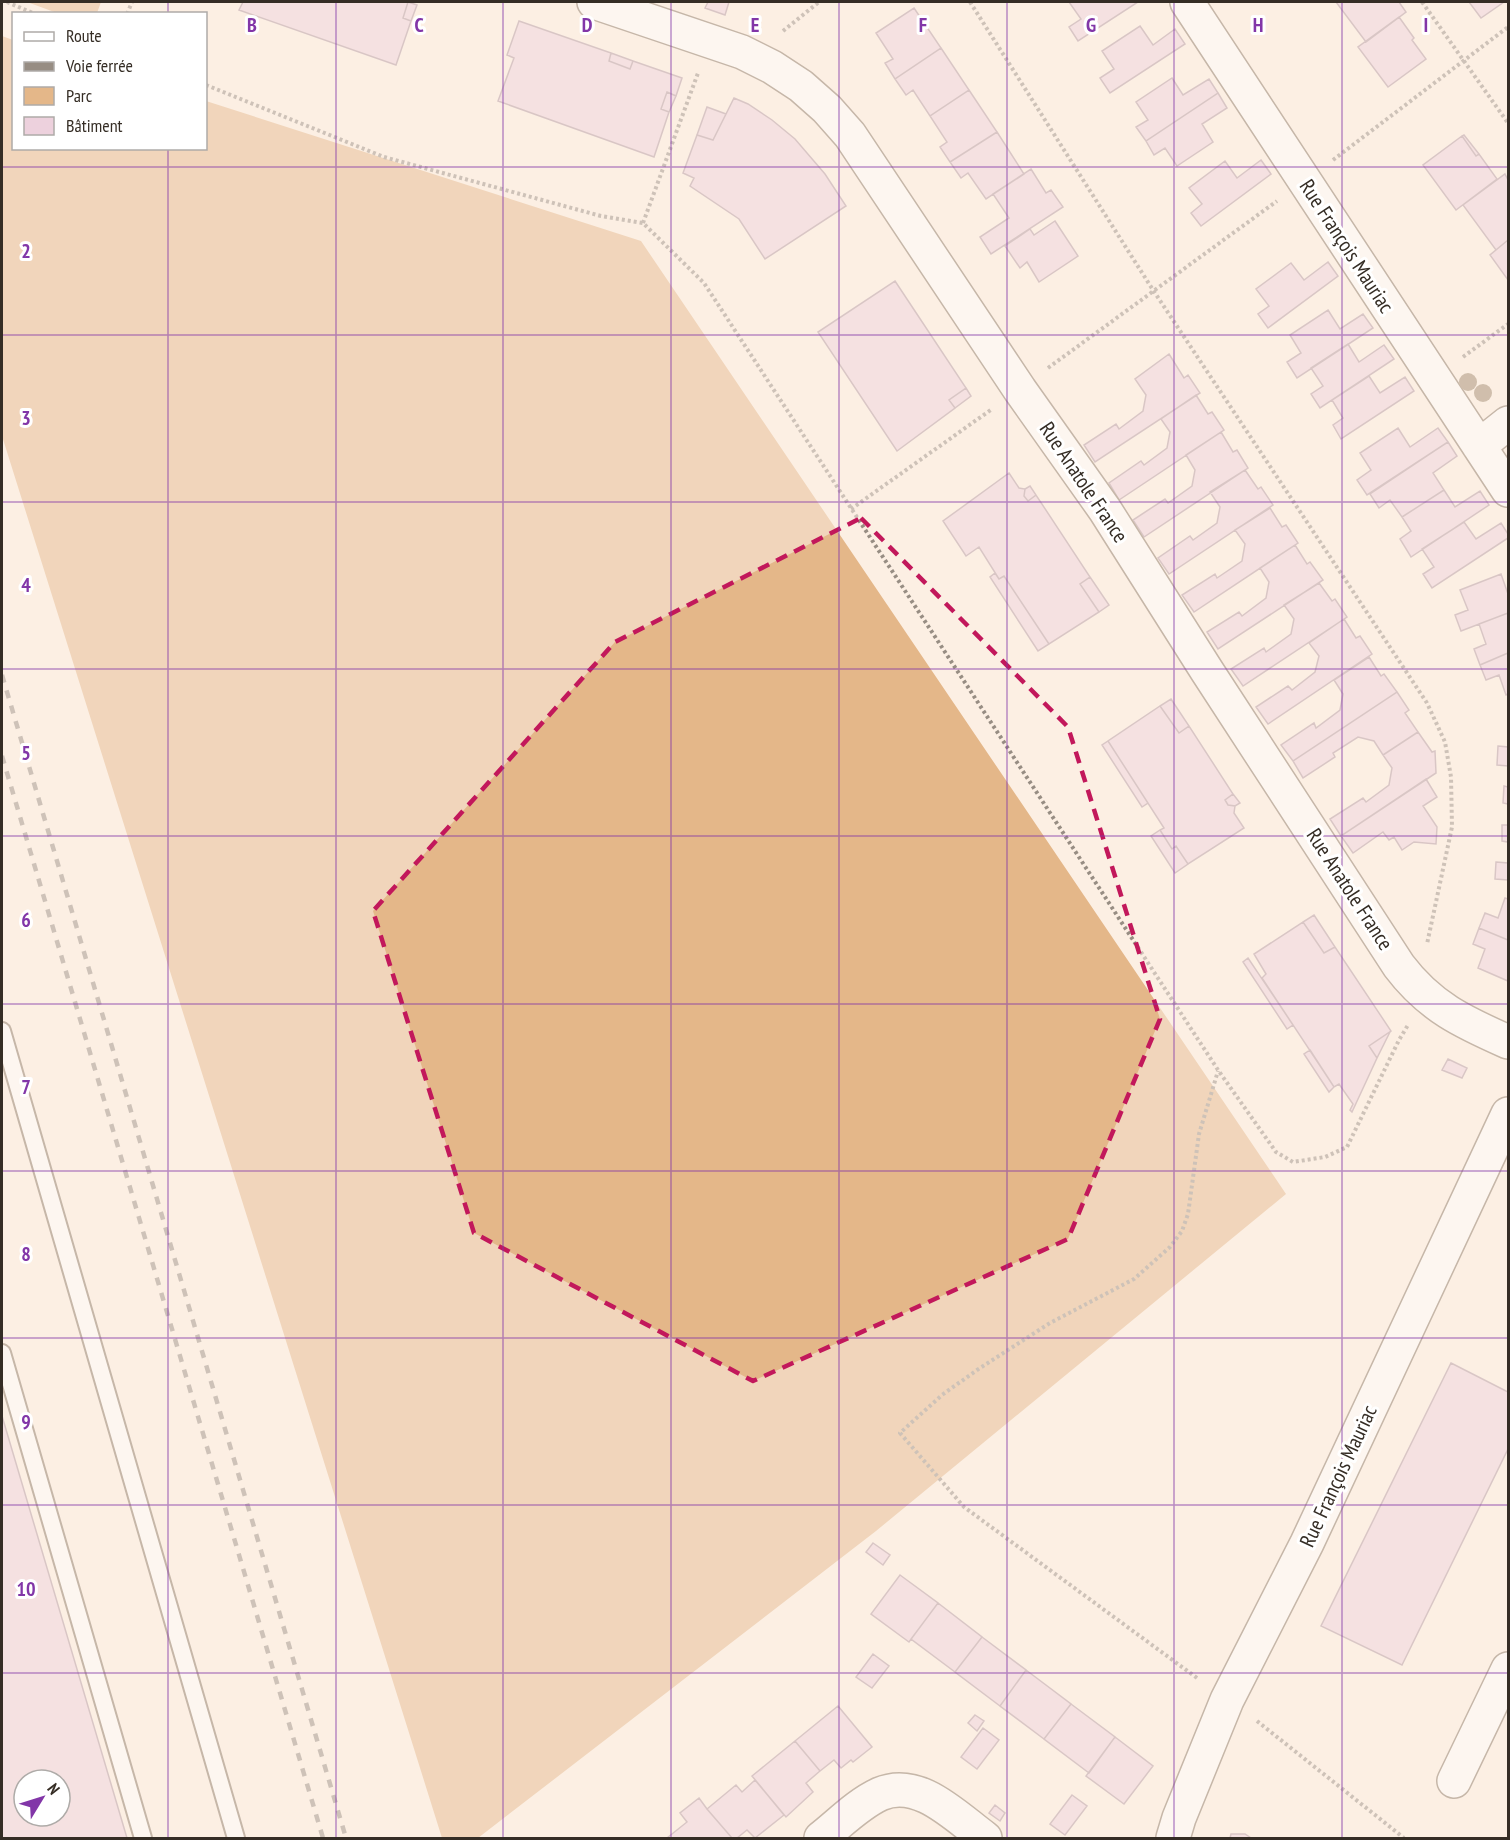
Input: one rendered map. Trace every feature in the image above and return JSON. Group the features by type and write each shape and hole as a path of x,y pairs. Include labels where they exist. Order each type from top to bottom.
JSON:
{"street":[{"name":"Rue Anatole France","path":"594,2 742,52 801,86 835,117 850,135 1020,390 1105,510 1399,966 1426,998 1470,1025 1509,1042"},
{"name":"Rue François Mauriac","path":"1187,2 1509,490"},
{"path":"1479,446 1509,423"},
{"name":"Rue François Mauriac","path":"1173,1839 1179,1818 1227,1700 1307,1543 1509,1114"},
{"path":"1454,1781 1509,1669"},
{"path":"821,1839 880,1794 893,1790 907,1790 932,1799 985,1839"}],"lane":[{"path":"2,1030 236,1839"},
{"path":"2,1353 143,1839"}],"path":[{"path":"7,2 30,12"},
{"path":"783,31 819,2"},
{"path":"970,2 1153,290 1426,703 1445,742 1451,777 1452,827 1426,946"},
{"path":"1422,2 1509,123"},
{"path":"1326,165 1509,27"},
{"path":"643,223 699,72"},
{"path":"207,85 384,157 601,216 643,223 704,283 1218,1070 1276,1152 1293,1162 1326,1157 1347,1147 1399,1040 1414,1016"},
{"path":"1044,371 1280,199"},
{"path":"1433,376 1509,324"},
{"path":"851,509 1000,404"},
{"path":"1205,1683 964,1507 900,1433 942,1395 976,1370 1050,1323 1134,1279 1170,1247 1182,1230 1188,1215 1199,1134 1218,1070"},
{"path":"1252,1718 1404,1839"}],"highlighted area":[{"path":"861,518 1068,727 1160,1019 1068,1239 753,1381 474,1233 373,911 615,642"}],"green space":[{"path":"27,2 101,2 97,12 54,12"},
{"path":"2,36 12,40 12,150 207,150 207,101 641,241 1286,1194 876,1531 478,1838 442,1838 2,436"}],"building":[{"path":"243,2 408,2 403,18 411,21 396,65 239,10"},
{"path":"408,2 417,5 411,21 403,18"},
{"path":"708,2 729,2 725,15 705,8"},
{"path":"1069,2 1138,2 1078,41 1069,27 1081,19"},
{"path":"1336,2 1399,2 1406,12 1366,42"},
{"path":"1469,2 1504,2 1481,18"},
{"path":"914,8 941,48 895,79 885,63 893,59 876,33"},
{"path":"1399,17 1426,59 1388,87 1358,47"},
{"path":"519,21 611,53 609,61 630,69 633,61 682,78 676,96 667,92 661,109 669,112 654,157 498,101 514,58 507,55"},
{"path":"1140,26 1153,45 1175,29 1185,44 1110,93 1100,78 1114,69 1102,51"},
{"path":"941,48 969,90 930,116 913,90 906,95 895,79"},
{"path":"611,53 633,61 630,69 609,61"},
{"path":"1172,78 1183,95 1209,79 1218,93 1146,141 1136,127 1148,120 1136,102"},
{"path":"969,90 997,132 950,162 940,147 947,142 930,116"},
{"path":"667,92 676,96 669,112 661,109"},
{"path":"1218,93 1227,108 1202,124 1213,142 1177,166 1165,148 1154,155 1146,141"},
{"path":"734,98 748,104 772,120 795,139 825,174 846,206 765,259 739,219 690,186 694,178 683,173 697,135 713,140"},
{"path":"707,107 726,114 713,140 697,135"},
{"path":"997,132 1024,174 986,199 968,173 961,178 950,162"},
{"path":"1464,135 1479,154 1476,156 1462,136"},
{"path":"1462,136 1476,156 1479,154 1497,179 1456,210 1423,165"},
{"path":"1261,160 1271,174 1201,226 1191,213 1202,204 1189,188 1225,161 1237,178"},
{"path":"1031,169 1046,193 1051,190 1063,207 991,254 980,237 1009,218 993,194"},
{"path":"1505,174 1508,180 1508,240 1496,250 1463,205"},
{"path":"1055,221 1078,256 1039,282 1027,262 1020,268 1005,246 1030,229 1034,235"},
{"path":"1508,240 1508,280 1490,255"},
{"path":"1328,262 1338,276 1268,328 1258,314 1269,306 1256,289 1291,263 1304,280"},
{"path":"895,281 966,388 949,400 955,408 897,451 818,332"},
{"path":"1328,310 1340,329 1363,314 1373,328 1297,378 1287,362 1301,353 1290,335"},
{"path":"1348,344 1359,362 1384,345 1394,359 1320,408 1311,394 1323,386 1311,368"},
{"path":"1169,354 1184,378 1188,375 1200,393 1095,462 1084,445 1116,424 1119,429 1143,411 1146,395 1135,379"},
{"path":"1369,376 1380,393 1405,377 1414,391 1341,439 1333,425 1343,418 1332,400"},
{"path":"966,388 971,396 955,408 949,400"},
{"path":"1196,395 1208,414 1212,412 1224,430 1119,500 1109,483 1141,461 1144,465 1167,448 1170,432 1161,419"},
{"path":"1398,428 1410,447 1438,428 1448,442 1367,495 1357,480 1371,470 1360,453"},
{"path":"1221,432 1233,452 1237,450 1248,468 1144,537 1133,520 1165,499 1168,503 1192,486 1195,470 1186,455"},
{"path":"1448,442 1457,456 1433,473 1444,490 1402,517 1390,500 1379,508 1370,494"},
{"path":"1245,470 1258,489 1261,487 1273,505 1169,574 1158,558 1190,536 1193,540 1217,523 1220,507 1210,492"},
{"path":"1009,473 1019,488 1025,489 1024,496 1028,501 1036,495 1090,577 1080,584 1099,612 1049,644 1004,576 999,579 979,547 966,556 943,521"},
{"path":"1030,486 1036,495 1028,501 1024,496 1025,489"},
{"path":"1444,490 1455,507 1480,491 1489,505 1411,557 1400,539 1411,531 1402,517"},
{"path":"1270,508 1282,527 1286,525 1298,543 1194,612 1182,595 1215,574 1217,578 1242,561 1245,544 1235,530"},
{"path":"1464,522 1476,539 1501,523 1508,538 1432,588 1423,574 1434,567 1422,549"},
{"path":"1295,545 1307,564 1310,562 1323,580 1218,649 1207,632 1239,612 1242,616 1266,598 1269,582 1260,568"},
{"path":"995,573 999,579 1004,576 1049,644 1038,651 990,577"},
{"path":"1501,574 1508,594 1508,613 1461,631 1455,615 1468,610 1460,590"},
{"path":"1090,577 1109,605 1099,612 1080,584"},
{"path":"1319,583 1332,601 1335,599 1347,617 1243,686 1231,669 1264,648 1266,652 1291,634 1294,619 1284,605"},
{"path":"1508,613 1508,653 1480,665 1474,649 1486,644 1479,624"},
{"path":"1344,619 1356,638 1360,636 1372,654 1268,724 1256,707 1288,686 1292,690 1315,672 1319,656 1309,643"},
{"path":"1508,653 1508,694 1506,695 1499,675 1486,680 1480,665"},
{"path":"1369,657 1381,676 1384,674 1397,692 1293,761 1281,745 1314,723 1316,728 1340,710 1343,694 1334,680"},
{"path":"1397,692 1409,710 1405,713 1418,732 1383,755 1374,741 1358,737 1333,753 1335,757 1303,778 1293,761"},
{"path":"1171,699 1189,726 1179,733 1160,706"},
{"path":"1160,706 1179,733 1189,726 1233,794 1225,800 1228,805 1235,806 1234,813 1244,828 1188,864 1176,846 1172,849 1160,830 1164,828 1108,741"},
{"path":"1418,732 1432,752 1435,751 1436,773 1341,836 1330,819 1363,798 1366,802 1389,785 1392,768 1383,755"},
{"path":"1108,741 1148,803 1142,807 1102,745"},
{"path":"1498,746 1508,747 1508,766 1497,765"},
{"path":"1426,779 1437,797 1423,806 1437,827 1436,844 1414,842 1402,850 1394,837 1389,840 1383,832 1353,853 1341,836"},
{"path":"1504,786 1508,787 1508,804 1503,803"},
{"path":"1233,794 1240,803 1235,806 1228,805 1225,800"},
{"path":"1502,825 1508,825 1508,842 1502,841"},
{"path":"1160,830 1172,849 1176,846 1188,864 1175,873 1151,836"},
{"path":"1496,862 1508,863 1508,880 1495,879"},
{"path":"1505,898 1508,899 1508,940 1479,928 1485,913 1498,918"},
{"path":"1314,915 1335,947 1324,953 1303,922"},
{"path":"1303,922 1324,953 1335,947 1391,1031 1369,1046 1377,1058 1352,1112 1350,1110 1353,1104 1339,1084 1334,1087 1262,978 1266,974 1254,954"},
{"path":"1479,928 1508,940 1508,981 1478,968 1485,949 1473,944"},
{"path":"1248,958 1293,1025 1287,1029 1243,962"},
{"path":"1390,1032 1377,1058 1369,1046"},
{"path":"1310,1050 1334,1087 1329,1092 1304,1054"},
{"path":"1448,1059 1467,1068 1462,1078 1442,1070"},
{"path":"1451,1363 1508,1392 1508,1449 1402,1665 1321,1626"},
{"path":"2,1416 127,1838 2,1838"},
{"path":"873,1543 890,1555 883,1565 866,1552"},
{"path":"900,1575 938,1603 909,1642 871,1614"},
{"path":"938,1603 982,1637 955,1672 911,1639"},
{"path":"982,1637 1026,1670 1000,1706 955,1672"},
{"path":"873,1654 889,1666 872,1688 856,1677"},
{"path":"1026,1670 1071,1704 1044,1739 1000,1706"},
{"path":"1071,1704 1115,1737 1089,1773 1044,1739"},
{"path":"838,1706 872,1747 841,1768 834,1760 820,1771 795,1741"},
{"path":"975,1715 984,1721 977,1731 968,1723"},
{"path":"983,1728 999,1740 977,1769 961,1757"},
{"path":"1115,1737 1153,1766 1124,1804 1086,1776"},
{"path":"795,1741 820,1771 806,1783 813,1792 786,1817 752,1776"},
{"path":"755,1780 784,1815 755,1838 747,1830 737,1838 732,1838 707,1809 736,1785 742,1792"},
{"path":"1072,1795 1087,1806 1065,1835 1050,1824"},
{"path":"699,1798 732,1838 667,1838 687,1822 680,1813"},
{"path":"995,1805 1005,1813 1000,1821 989,1813"},
{"path":"1231,1834 1245,1834 1251,1838 1230,1838"}],"railway":[{"path":"2,675 346,1838"},
{"path":"2,756 323,1838"}]}
